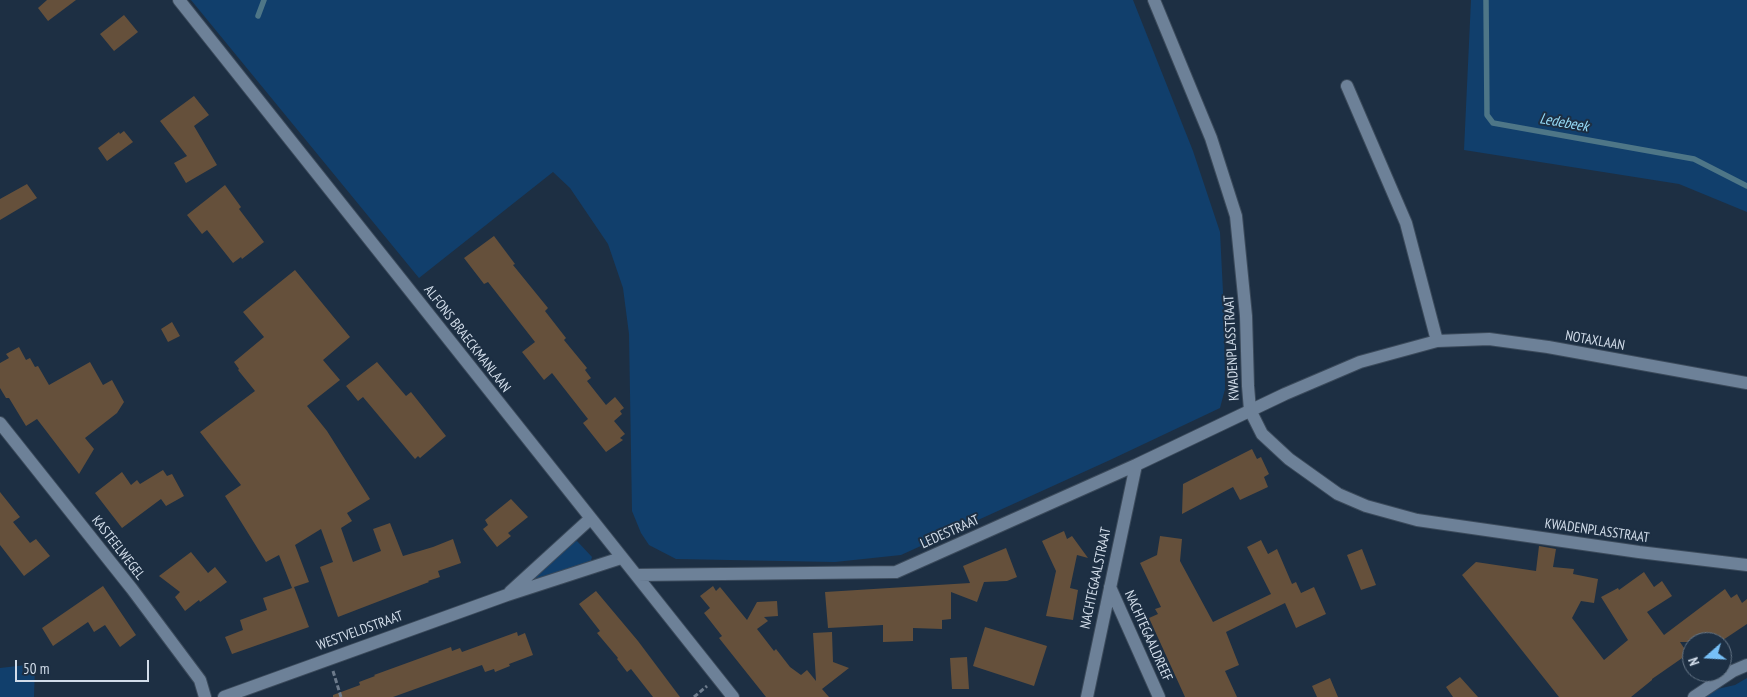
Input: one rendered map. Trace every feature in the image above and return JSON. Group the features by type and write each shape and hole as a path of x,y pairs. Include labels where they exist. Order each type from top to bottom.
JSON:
{"street":[{"name":"ALFONS BRAECKMANLAAN","path":"179,0 733,697"},
{"name":"KWADENPLASSTRAAT","path":"1154,0 1211,138 1236,216 1246,316 1250,410 1262,434 1289,459 1338,494 1366,506 1417,520 1639,552 1747,565"},
{"path":"1347,86 1406,223 1437,341"},
{"name":"NOTAXLAAN","path":"1250,410 1360,362 1437,341 1489,339 1747,383"},
{"name":"LEDESTRAAT","path":"637,575 896,572 1136,466 1250,410"},
{"name":"KASTEELWEGEL","path":"0,422 166,634 200,680 205,697"},
{"name":"NACHTEGAALSTRAAT","path":"1086,697 1136,466"},
{"name":"WESTVELDSTRAAT","path":"507,595 590,519"},
{"name":"WESTVELDSTRAAT","path":"224,697 507,595 621,558"},
{"name":"NACHTEGAALDREEF","path":"1110,587 1159,697"},
{"path":"1694,697 1733,671 1747,665"}],"path":[{"path":"328,659 341,697"}],"shaded area":[{"path":"191,0 1133,0 1193,151 1220,232 1225,389 1220,408 901,555 835,562 676,559 649,545 641,533 632,511 629,334 623,288 608,244 570,188 553,172 419,278"},
{"path":"1471,0 1747,0 1747,212 1679,184 1464,150"},
{"path":"577,541 592,557 591,561 535,580 533,578 574,542"},
{"path":"35,664 34,697 0,697 0,668"},
{"path":"1747,678 1747,697 1694,697 1700,693 1735,685"}],"building":[{"path":"47,0 76,0 48,21 38,8"},
{"path":"124,15 138,32 114,51 100,34"},
{"path":"194,96 209,115 194,126 217,165 186,183 174,163 187,156 160,121"},
{"path":"124,131 133,142 107,161 98,148 119,132 120,134"},
{"path":"27,184 37,198 0,220 0,199"},
{"path":"225,185 241,207 239,209 264,242 242,259 241,257 233,263 207,230 202,234 187,215"},
{"path":"494,236 515,264 513,265 548,308 545,311 566,338 564,340 587,368 585,370 591,378 587,381 606,405 615,397 624,408 620,411 622,414 614,421 625,434 620,438 623,440 606,452 583,423 588,419 552,373 544,380 522,352 535,342 488,282 484,284 464,258"},
{"path":"295,270 350,337 323,360 340,380 307,406 327,431 370,499 347,513 352,521 341,528 353,562 381,551 373,529 390,523 403,556 453,539 461,563 438,571 440,577 429,582 338,617 320,567 333,562 321,529 295,545 309,582 294,587 309,627 232,654 225,637 243,630 240,620 267,610 263,598 292,588 279,555 266,562 225,496 241,485 200,432 255,391 234,362 264,337 243,312"},
{"path":"172,322 180,336 168,342 161,329"},
{"path":"19,347 26,360 30,358 35,367 38,366 49,385 90,362 103,385 112,380 124,402 117,413 85,438 94,449 79,474 37,419 26,426 9,398 6,398 0,388 0,363 9,358 6,354"},
{"path":"377,362 406,396 411,392 446,436 420,458 418,456 415,459 363,397 358,401 346,386"},
{"path":"1252,449 1257,459 1261,457 1269,474 1264,477 1268,487 1240,500 1233,487 1182,514 1183,484"},
{"path":"163,470 167,476 172,474 184,496 166,506 161,499 122,528 95,493 122,472 131,485 137,480 140,484"},
{"path":"0,492 20,517 13,522 30,543 36,539 50,556 24,576 0,545"},
{"path":"511,499 528,517 508,533 511,536 497,547 483,529 488,525 485,520"},
{"path":"1064,531 1067,539 1072,536 1088,558 1077,555 1070,588 1078,590 1073,620 1046,616 1056,571 1042,541"},
{"path":"1160,536 1182,539 1180,561 1213,622 1271,594 1247,547 1261,540 1268,554 1277,549 1292,584 1296,582 1301,593 1314,587 1326,614 1296,628 1285,603 1226,632 1239,665 1225,671 1237,697 1185,697 1149,618 1158,614 1155,609 1161,607 1140,563 1157,555"},
{"path":"1539,546 1556,549 1553,567 1574,569 1573,574 1598,579 1594,603 1581,601 1572,618 1604,660 1628,640 1601,597 1618,588 1619,590 1644,572 1654,587 1662,581 1672,596 1647,612 1664,635 1725,589 1731,598 1737,594 1742,603 1747,599 1747,624 1732,634 1732,632 1682,632 1682,642 1680,642 1682,645 1682,658 1652,679 1631,697 1559,697 1462,575 1476,562 1536,571"},
{"path":"1006,548 1017,577 1007,581 984,582 977,602 951,592 951,619 942,620 942,629 913,628 913,641 883,642 883,625 828,628 825,592 970,583 963,566"},
{"path":"1362,549 1376,585 1361,590 1347,555"},
{"path":"191,552 208,573 215,567 227,582 185,611 175,597 180,592 159,576"},
{"path":"103,586 136,635 120,647 105,625 94,632 88,622 53,646 42,628"},
{"path":"713,586 716,591 720,587 747,620 757,602 777,601 778,616 764,617 768,621 757,629 774,651 776,649 790,667 801,675 807,670 816,681 813,633 832,632 833,662 849,668 822,689 829,697 766,697 719,638 722,636 704,613 710,608 700,596"},
{"path":"596,591 638,641 680,697 653,697 631,669 627,672 597,633 600,631 579,604"},
{"path":"985,627 1047,646 1034,686 973,666"},
{"path":"517,632 518,636 525,633 533,655 509,664 510,666 495,672 494,669 485,672 482,665 393,697 333,697 333,695 360,685 359,682 374,675 451,647 452,651 460,648 462,652"},
{"path":"967,657 969,689 952,689 950,658"},
{"path":"1460,677 1478,697 1453,697 1446,687"},
{"path":"1330,678 1338,697 1317,697 1312,686"}],"waterway":[{"path":"258,16 264,0"},
{"name":"Ledebeek","path":"1486,0 1487,115 1493,123 1694,159 1747,186"}]}
